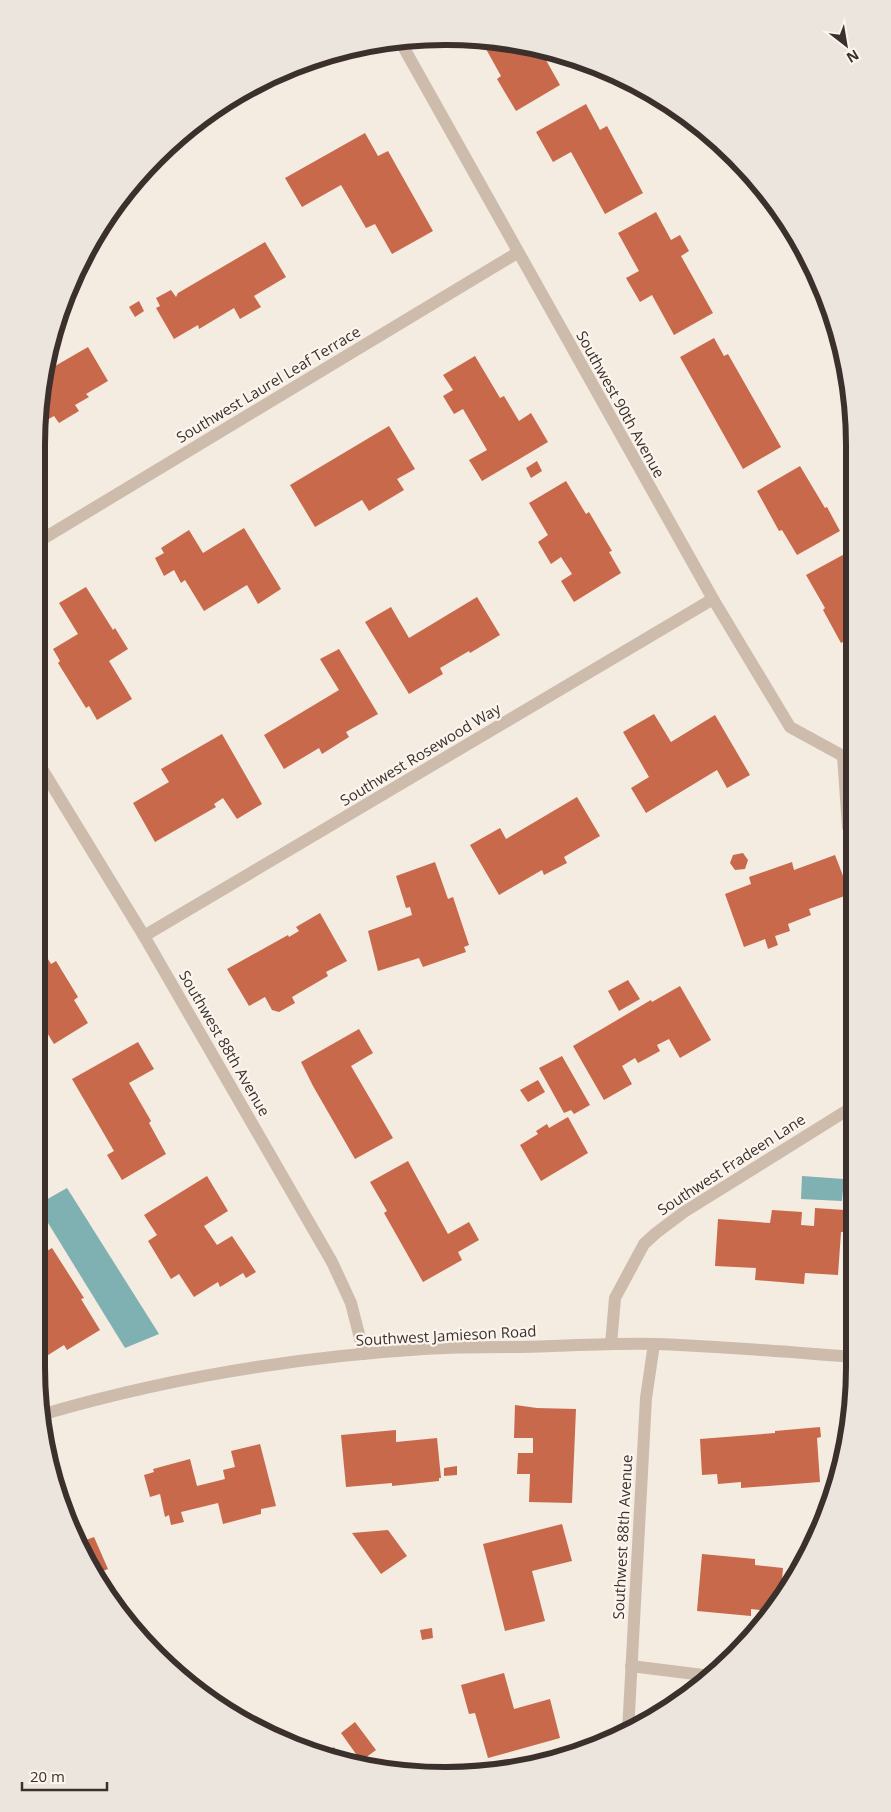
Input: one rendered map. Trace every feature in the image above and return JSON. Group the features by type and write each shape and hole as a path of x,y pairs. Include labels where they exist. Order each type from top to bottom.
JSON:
{"street":[{"name":"Southwest 90th Avenue","path":"403,47 712,599 790,726 843,756 846,799"},
{"name":"Southwest Laurel Leaf Terrace","path":"45,538 517,253"},
{"name":"Southwest Rosewood Way","path":"144,936 712,599"},
{"name":"Southwest 88th Avenue","path":"45,774 144,936 332,1262 351,1303 364,1354"},
{"name":"Southwest Fradeen Lane","path":"611,1344 615,1298 644,1244 684,1212 846,1111"},
{"name":"Southwest 88th Avenue","path":"628,1723 646,1398 654,1344"},
{"name":"Southwest Jamieson Road","path":"48,1413 89,1400 145,1387 265,1366 425,1349 654,1344 776,1350 846,1356"},
{"path":"631,1666 701,1675"}],"water":[{"path":"802,1176 844,1179 842,1201 801,1199"},
{"path":"67,1188 159,1334 125,1348 45,1218 45,1200"}],"building":[{"path":"485,47 545,58 560,85 516,111 497,79 501,76"},
{"path":"586,104 600,130 607,126 643,193 605,214 571,152 553,162 536,132"},
{"path":"365,133 378,156 388,151 433,231 392,254 375,224 366,228 341,185 302,207 285,178"},
{"path":"656,212 671,240 680,235 689,251 681,256 713,313 674,335 652,295 640,302 626,278 639,271 618,233"},
{"path":"265,242 286,277 254,296 261,307 240,319 234,308 199,329 198,325 174,339 156,308 160,306 156,298 171,290 176,297 178,293"},
{"path":"139,301 144,311 135,317 129,307"},
{"path":"714,338 724,356 728,354 781,447 743,469 680,357"},
{"path":"88,347 108,381 86,394 89,397 75,405 79,411 59,423 54,416 46,421 48,393 53,367"},
{"path":"475,356 500,398 504,396 519,421 531,413 548,442 482,481 469,460 487,450 463,409 454,414 443,396 453,390 443,375"},
{"path":"389,426 415,469 397,479 404,490 369,511 362,500 315,527 290,485"},
{"path":"537,461 542,471 531,478 526,468"},
{"path":"800,466 825,508 827,507 840,531 797,555 782,530 779,531 757,491"},
{"path":"566,481 586,514 589,512 612,551 609,552 621,573 574,602 561,581 572,574 561,557 551,564 538,542 548,535 529,503"},
{"path":"244,528 281,589 258,604 247,585 204,611 185,580 181,583 174,570 164,576 155,558 164,553 161,548 189,530 203,553"},
{"path":"846,553 846,640 841,643 823,610 825,608 806,575"},
{"path":"86,587 113,630 115,628 128,649 109,661 132,699 97,720 89,706 86,708 58,663 60,661 53,649 78,634 59,603"},
{"path":"477,597 500,635 440,668 443,674 409,694 365,622 391,607 409,638"},
{"path":"339,649 378,714 346,732 349,737 322,754 319,748 284,769 264,735 339,690 320,659"},
{"path":"654,714 671,742 715,715 750,775 727,788 717,770 646,813 631,788 649,777 623,732"},
{"path":"222,734 262,804 237,819 223,798 214,804 216,807 155,842 133,803 169,782 161,769"},
{"path":"577,797 600,836 564,857 567,863 544,875 542,870 499,895 470,845 500,828 506,839"},
{"path":"743,853 748,860 745,869 735,870 730,863 733,855"},
{"path":"835,855 846,884 846,895 809,909 811,915 788,924 790,931 775,936 778,945 768,949 765,939 744,947 725,894 751,884 749,877 792,862 794,870"},
{"path":"435,862 448,899 453,897 469,945 464,947 466,952 423,967 419,958 378,971 368,931 412,915 410,907 406,908 396,876"},
{"path":"320,913 347,961 326,972 328,976 292,997 295,1003 279,1012 272,1010 265,997 249,1006 227,969 288,935 289,937 299,931 296,927"},
{"path":"45,954 51,964 56,961 78,997 74,1000 88,1023 54,1044 45,1030"},
{"path":"628,980 640,999 619,1011 608,991"},
{"path":"680,986 711,1040 680,1058 669,1039 657,1045 660,1051 638,1063 635,1058 622,1066 632,1084 604,1100 573,1046 651,1000 652,1002"},
{"path":"359,1029 373,1053 351,1066 393,1138 355,1159 301,1062"},
{"path":"138,1042 154,1069 129,1083 151,1121 149,1123 166,1154 122,1180 107,1155 114,1151 72,1079"},
{"path":"562,1056 590,1105 574,1114 571,1110 564,1113 539,1068"},
{"path":"538,1080 545,1092 528,1102 520,1090"},
{"path":"568,1117 588,1153 541,1181 520,1145 538,1134 536,1131 547,1124 549,1128"},
{"path":"408,1161 448,1234 469,1222 479,1240 458,1252 462,1260 423,1282 384,1213 387,1211 370,1182"},
{"path":"207,1176 228,1211 204,1226 217,1245 232,1236 256,1272 246,1278 243,1273 220,1287 218,1282 194,1297 179,1274 171,1279 148,1241 157,1235 144,1215"},
{"path":"815,1208 845,1210 844,1232 841,1232 838,1275 805,1273 804,1284 755,1280 756,1268 715,1266 718,1219 770,1223 772,1210 802,1212 801,1225 814,1226"},
{"path":"52,1248 84,1298 81,1299 100,1330 67,1350 64,1345 45,1357 45,1252"},
{"path":"515,1405 537,1408 576,1409 572,1503 529,1502 530,1474 517,1474 518,1453 533,1453 533,1438 514,1438"},
{"path":"820,1427 821,1437 817,1438 820,1482 741,1488 741,1482 718,1484 717,1474 702,1475 700,1439"},
{"path":"396,1430 396,1442 437,1438 441,1478 439,1478 439,1481 392,1486 392,1483 346,1487 341,1435"},
{"path":"260,1444 276,1506 261,1509 261,1514 223,1524 218,1503 181,1512 184,1522 171,1525 169,1515 165,1517 160,1494 150,1497 144,1475 154,1472 153,1469 190,1459 197,1486 225,1479 223,1470 235,1467 231,1451"},
{"path":"457,1466 457,1475 444,1476 444,1468"},
{"path":"562,1524 572,1561 532,1571 545,1621 505,1631 483,1544"},
{"path":"388,1530 407,1556 381,1574 352,1533"},
{"path":"94,1537 108,1569 102,1572 84,1540"},
{"path":"702,1554 755,1559 755,1565 783,1568 782,1580 784,1580 763,1610 751,1609 751,1616 697,1611"},
{"path":"432,1628 433,1638 422,1640 420,1630"},
{"path":"504,1673 514,1709 550,1699 560,1738 488,1758 475,1713 469,1714 461,1685"},
{"path":"355,1722 376,1750 365,1758 358,1757 341,1733"}]}
